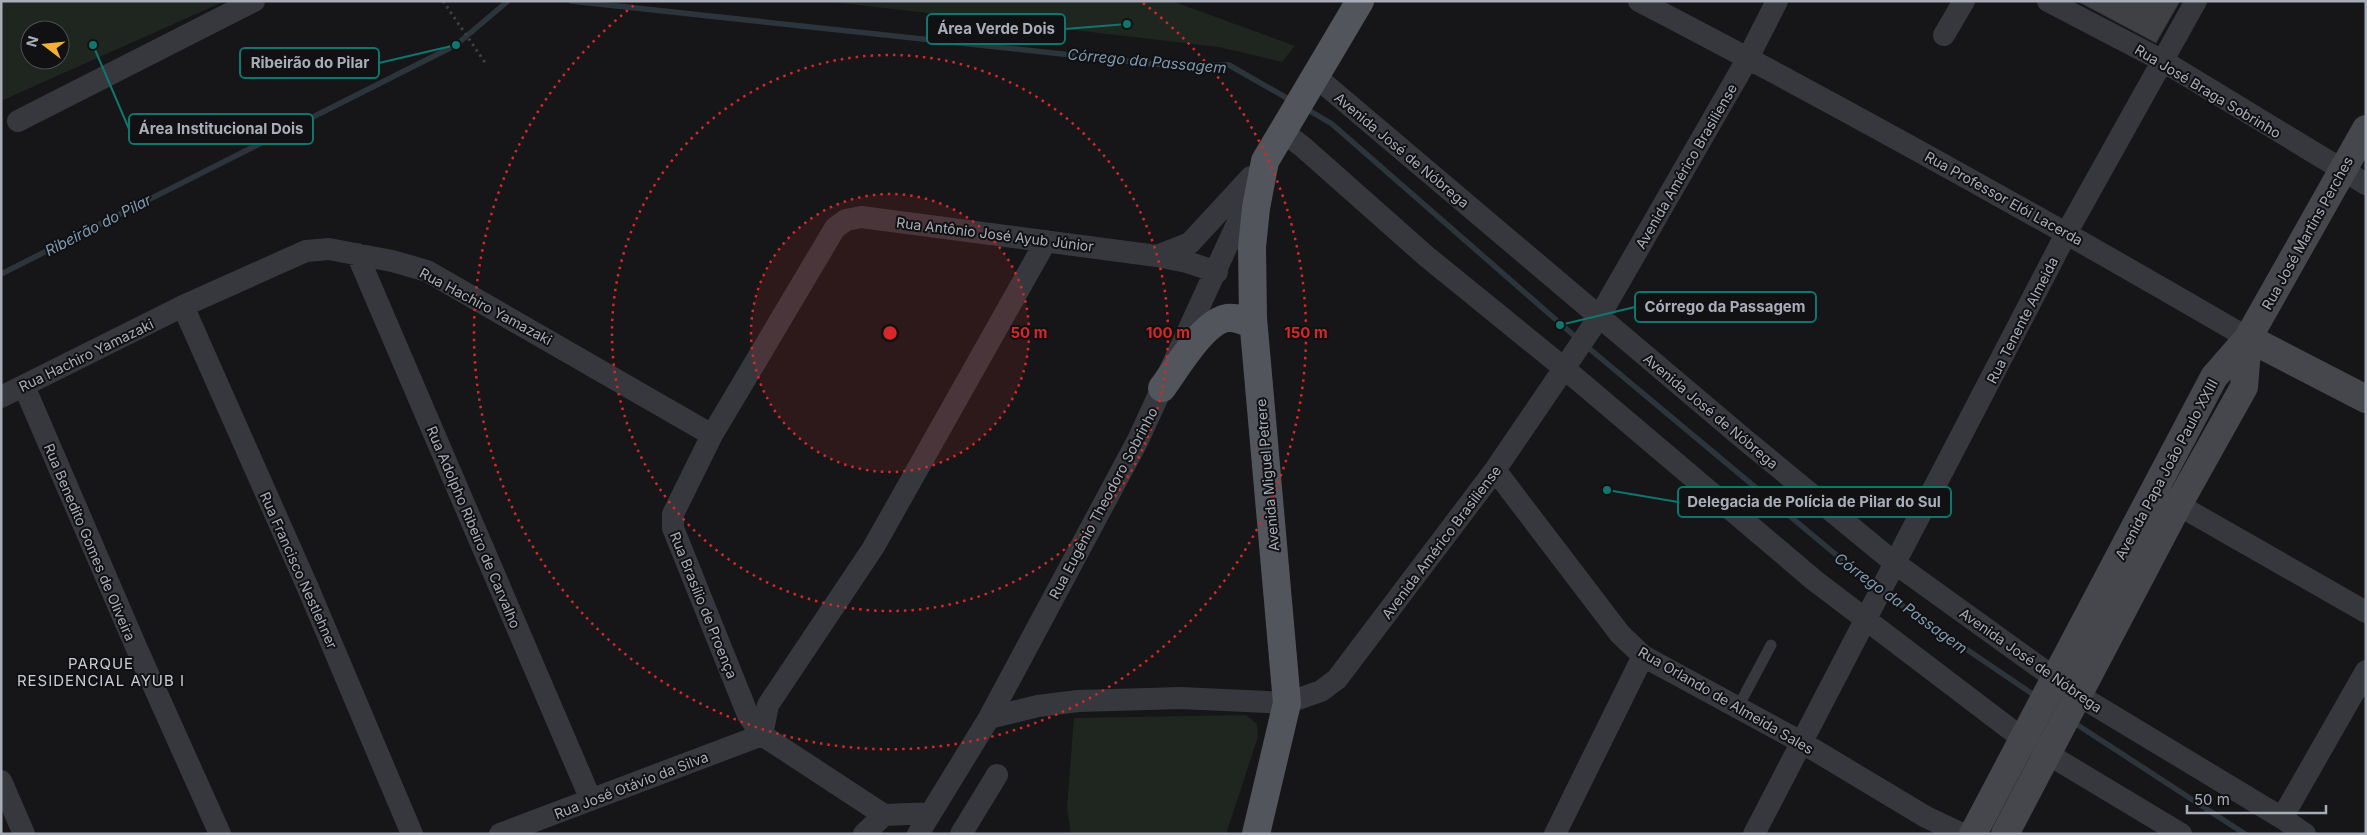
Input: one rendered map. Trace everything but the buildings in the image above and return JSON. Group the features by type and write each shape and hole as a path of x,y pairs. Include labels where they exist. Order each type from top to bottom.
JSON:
{"main road":[{"name":"Avenida Miguel Petrere","path":"1256,834 1287,703 1253,325 1252,247 1256,208 1265,161 1360,1"},
{"name":"Rua José Martins Perches","path":"2248,338 2366,129"},
{"path":"1162,388 1205,331 1218,321 1239,318 1253,325"},
{"name":"Rua Professor Elói Lacerda","path":"2248,338 2366,399"},
{"name":"Avenida Papa João Paulo XXIII","path":"1973,834 2023,740 2034,715 2214,377 2248,338"},
{"name":"Avenida Papa João Paulo XXIII","path":"2004,834 2178,505 2244,387 2248,338"}],"street":[{"name":"Rua Professor Elói Lacerda","path":"1639,1 1748,58 2067,232 2248,338"},
{"name":"Avenida Américo Brasiliense","path":"1287,703 1321,691 1337,679 1495,470 1595,323 1748,58 1777,1"},
{"path":"1944,35 1964,1"},
{"name":"Rua José Braga Sobrinho","path":"2048,1 2163,61 2366,184"},
{"name":"Rua Tenente Almeida","path":"1754,834 1893,570 2067,232 2196,1"},
{"path":"18,121 244,3"},
{"name":"Avenida José de Nóbrega","path":"1311,82 1595,323 1751,445 1893,570 2075,702 2282,818 2305,834"},
{"path":"1286,126 1304,147 1426,256 1569,363 1755,531 1814,580 1870,613 2023,740 2052,745 2181,834"},
{"name":"Rua Antônio José Ayub Júnior","path":"1157,256 1190,243 1265,161"},
{"name":"Rua Eugênio Theodoro Sobrinho","path":"918,834 989,718 1138,440 1217,272 1265,161"},
{"name":"Rua Antônio José Ayub Júnior","path":"835,228 846,220 861,217 1157,256 1187,262 1217,272"},
{"name":"Rua Brasílio de Proença","path":"835,228 712,435 673,514 673,528 748,714 762,736 884,814"},
{"path":"762,736 768,705 873,548 1046,241"},
{"name":"Rua Hachiro Yamazaki","path":"1,397 183,306 306,251 329,249 427,271 712,435"},
{"name":"Rua Adolpho Ribeiro de Carvalho","path":"357,254 591,800"},
{"name":"Rua Francisco Nestlehner","path":"183,306 308,588 412,834"},
{"name":"Rua Benedito Gomes de Oliveira","path":"24,386 136,649 220,834"},
{"name":"Rua Orlando de Almeida Sales","path":"1495,470 1620,634 1643,656 1801,742 1910,807 1962,834"},
{"path":"2154,491 2366,612"},
{"path":"1555,834 1643,656"},
{"path":"2282,818 2366,671"},
{"path":"989,718 1038,706 1078,701 1181,698 1287,703"},
{"name":"Rua José Otávio da Silva","path":"500,834 762,736"},
{"path":"961,834 997,775"},
{"path":"1,781 24,834"},
{"path":"864,834 884,814 931,813"}],"lane":[{"path":"1738,708 1771,645"}],"path":[{"path":"443,1 486,64"}],"shaded area":[{"path":"1,1 225,1 1,101"},
{"path":"824,1 1172,1 1295,46 1282,62 1219,47"},
{"path":"1246,715 1257,724 1258,737 1226,834 1071,834 1067,807 1074,718"}],"waterway":[{"name":"Ribeirão do Pilar","path":"1,274 456,45 508,1"},
{"name":"Córrego da Passagem","path":"571,1 1163,65 1229,65 1292,101"},
{"name":"Córrego da Passagem","path":"1305,108 1332,124 1578,339"},
{"name":"Córrego da Passagem","path":"1585,345 1877,589"},
{"name":"Córrego da Passagem","path":"1885,594 2037,697"},
{"name":"Córrego da Passagem","path":"2073,722 2245,834"}],"place":[{"name":"Área Verde Dois","path":"1127,24"},
{"name":"Área Institucional Dois","path":"93,45"},
{"name":"Ribeirão do Pilar","path":"456,45"},
{"name":"Córrego da Passagem","path":"1560,325"},
{"name":"Delegacia de Polícia de Pilar do Sul","path":"1607,490"}],"district":[{"name":"PARQUE RESIDENCIAL AYUB I","path":"101,672"}]}
